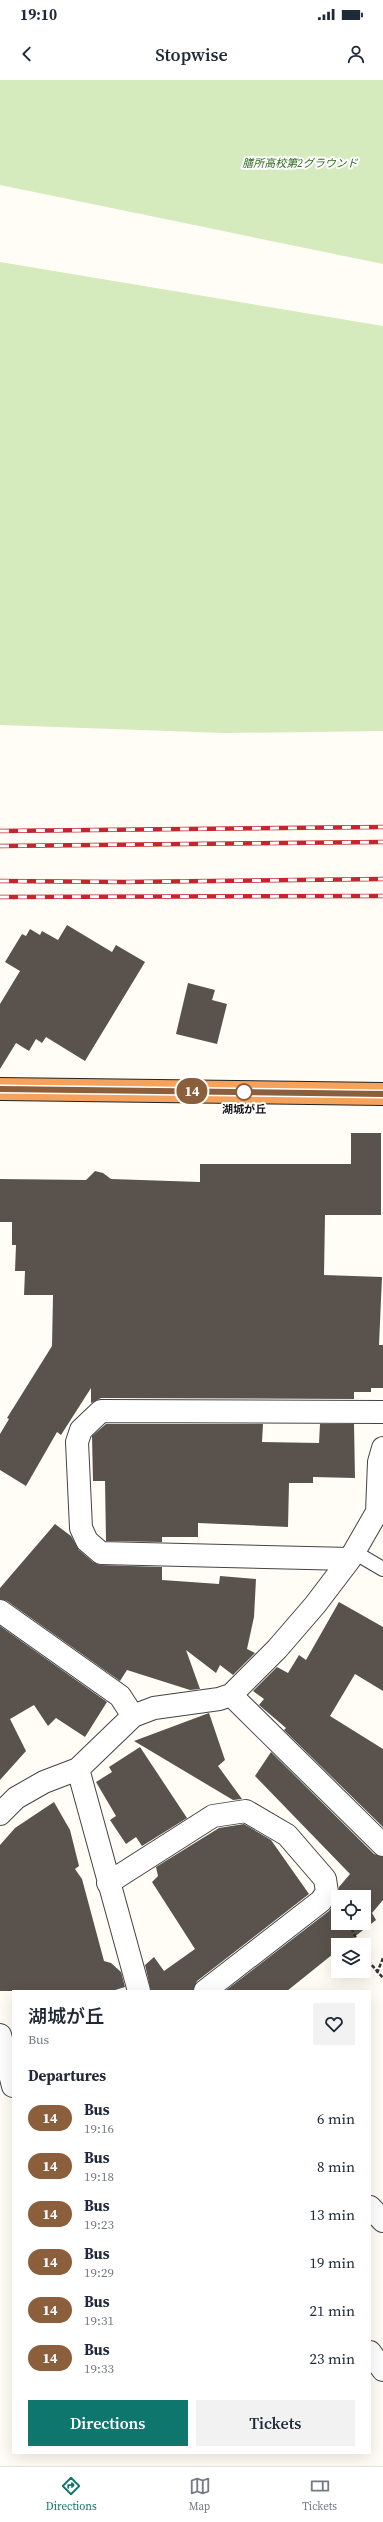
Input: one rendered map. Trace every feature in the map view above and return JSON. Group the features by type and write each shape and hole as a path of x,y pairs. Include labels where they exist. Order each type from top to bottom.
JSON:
{"highway":[{"path":"0,1089 383,1094"}],"street":[{"path":"352,1556 101,1553 87,1541 80,1528 76,1454 77,1442 81,1430 101,1411 383,1412"},
{"path":"0,1814 16,1798 44,1782 78,1769 133,1716 154,1708 220,1699 231,1695 287,1638 315,1605 352,1556 377,1512 379,1462 383,1448"},
{"path":"0,1611 120,1696 133,1716"},
{"path":"231,1695 383,1845"},
{"path":"78,1769 138,1990"},
{"path":"108,1883 213,1816 246,1811 287,1835 325,1879 327,1892 321,1902 206,1990"},
{"path":"0,2035 12,2082"},
{"path":"371,2208 383,2221"},
{"path":"371,2353 383,2370"},
{"path":"371,2378 383,2379"}],"lane":[{"path":"352,1556 383,1569"}],"path":[{"path":"377,1974 383,1958"},
{"path":"371,1966 377,1974 383,1978"}],"green space":[{"name":"膳所高校第2グラウンド","path":"0,80 383,80 383,264 0,185"},
{"path":"0,262 383,326 383,731 225,733 0,725"}],"building":[{"path":"67,925 112,952 116,945 145,962 85,1061 46,1037 42,1043 36,1039 29,1051 16,1043 0,1069 0,1004 20,971 5,962 22,934 26,936 30,929 40,935 42,931 58,940"},
{"path":"188,983 215,990 212,1000 227,1004 217,1044 176,1034"},
{"path":"351,1133 381,1133 381,1215 325,1215 324,1275 382,1277 379,1345 383,1345 383,1388 371,1388 371,1392 354,1392 354,1399 101,1398 91,1403 91,1388 61,1435 57,1432 26,1486 0,1470 0,1434 9,1419 7,1418 52,1346 53,1295 24,1295 25,1271 15,1271 16,1245 12,1245 12,1222 0,1222 0,1179 86,1180 95,1171 103,1173 111,1179 200,1182 200,1164 351,1164"},
{"path":"106,1424 263,1424 262,1442 319,1443 320,1424 354,1424 355,1478 313,1477 313,1483 289,1483 288,1527 198,1523 198,1537 162,1537 162,1542 106,1541 105,1481 93,1481 92,1436"},
{"path":"55,1524 71,1536 79,1550 93,1562 100,1565 162,1567 162,1580 219,1584 220,1576 256,1579 254,1617 247,1649 255,1653 233,1675 220,1665 216,1673 186,1650 200,1689 190,1690 127,1670 120,1681 7,1601 0,1599 0,1588"},
{"path":"339,1602 383,1627 383,1691 355,1674 330,1716 383,1749 383,1827 284,1730 286,1728 259,1705 264,1699 253,1691 277,1667 288,1673 299,1655 306,1660"},
{"path":"0,1626 107,1702 85,1737 56,1718 48,1726 34,1705 10,1719 26,1751 0,1780"},
{"path":"209,1713 225,1760 218,1766 242,1799 233,1800 134,1741"},
{"path":"140,1747 187,1818 142,1846 136,1837 126,1844 110,1820 116,1816 96,1782 112,1772 109,1767"},
{"path":"271,1752 374,1854 383,1857 383,1900 372,1913 376,1920 371,1924 371,1890 339,1890 339,1887 350,1874 255,1776"},
{"path":"54,1802 70,1830 79,1866 75,1869 82,1879 104,1961 111,1963 121,1972 125,1987 115,1990 0,1991 0,1845 15,1828"},
{"path":"244,1824 271,1840 309,1894 197,1981 193,1990 151,1990 145,1965 154,1957 164,1971 195,1949 152,1882 158,1876 156,1867 219,1828"},
{"path":"331,1908 331,1930 363,1930 353,1938 331,1938 331,1956 288,1990 226,1990"}],"railway":[{"path":"0,831 383,827"},
{"path":"0,846 383,842"},
{"path":"0,881 124,882 383,879"},
{"path":"0,897 383,896"}],"bus line":[{"name":"14","path":"0,1089 383,1094"}],"place":[{"name":"湖城が丘","path":"244,1092"}]}
